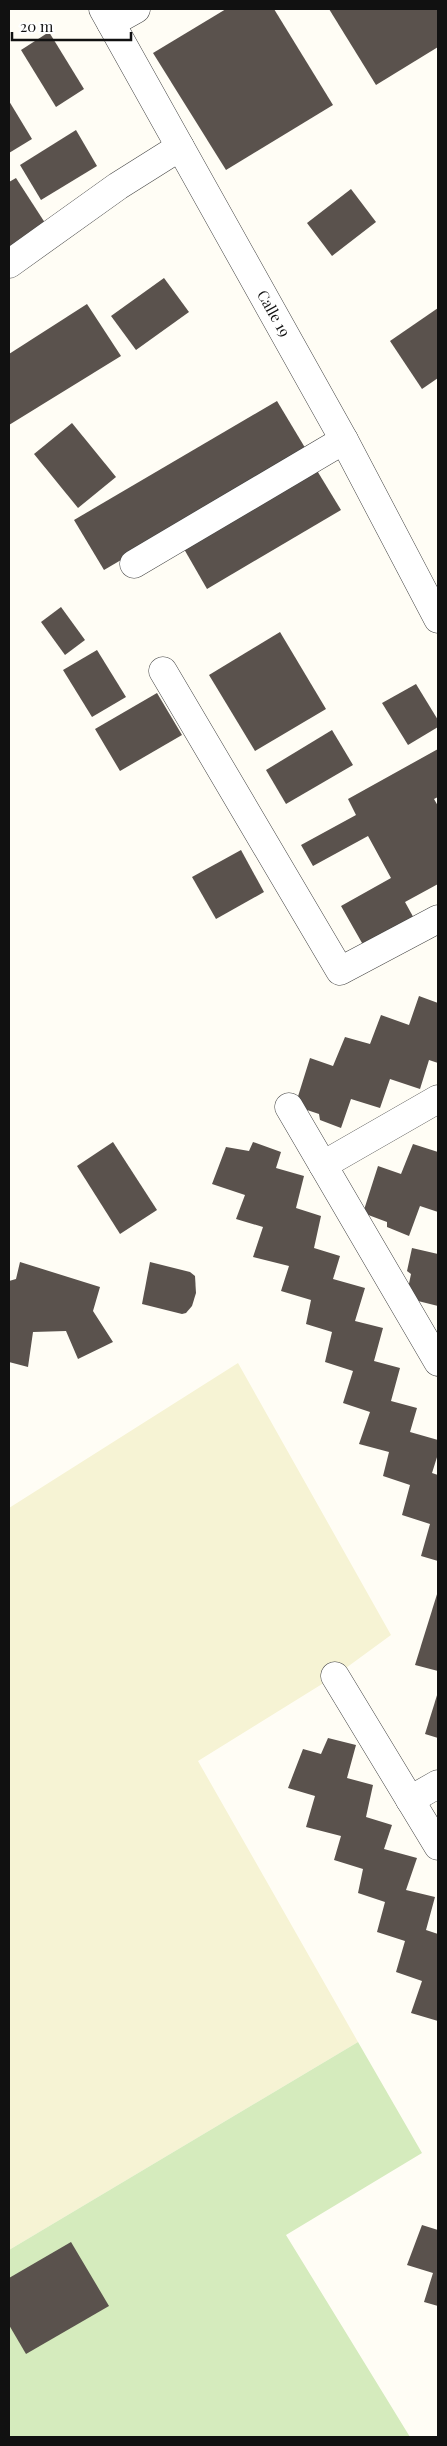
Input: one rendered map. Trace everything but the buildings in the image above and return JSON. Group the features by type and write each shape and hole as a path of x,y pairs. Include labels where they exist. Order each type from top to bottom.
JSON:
{"street":[{"path":"107,16 136,9"},
{"name":"Calle 19","path":"107,16 344,440 438,619"},
{"path":"9,264 118,186 180,147"},
{"path":"134,564 344,440"},
{"path":"163,671 340,971 438,919"},
{"path":"323,1165 438,1099"},
{"path":"290,1107 436,1354"},
{"path":"335,1676 438,1846"},
{"path":"410,1800 438,1784"}],"shaded area":[{"path":"238,1363 391,1635 335,1676 198,1761 358,2042 9,2250 9,1508"}],"green space":[{"path":"358,2042 422,2153 286,2235 410,2437 9,2437 9,2250"}]}
